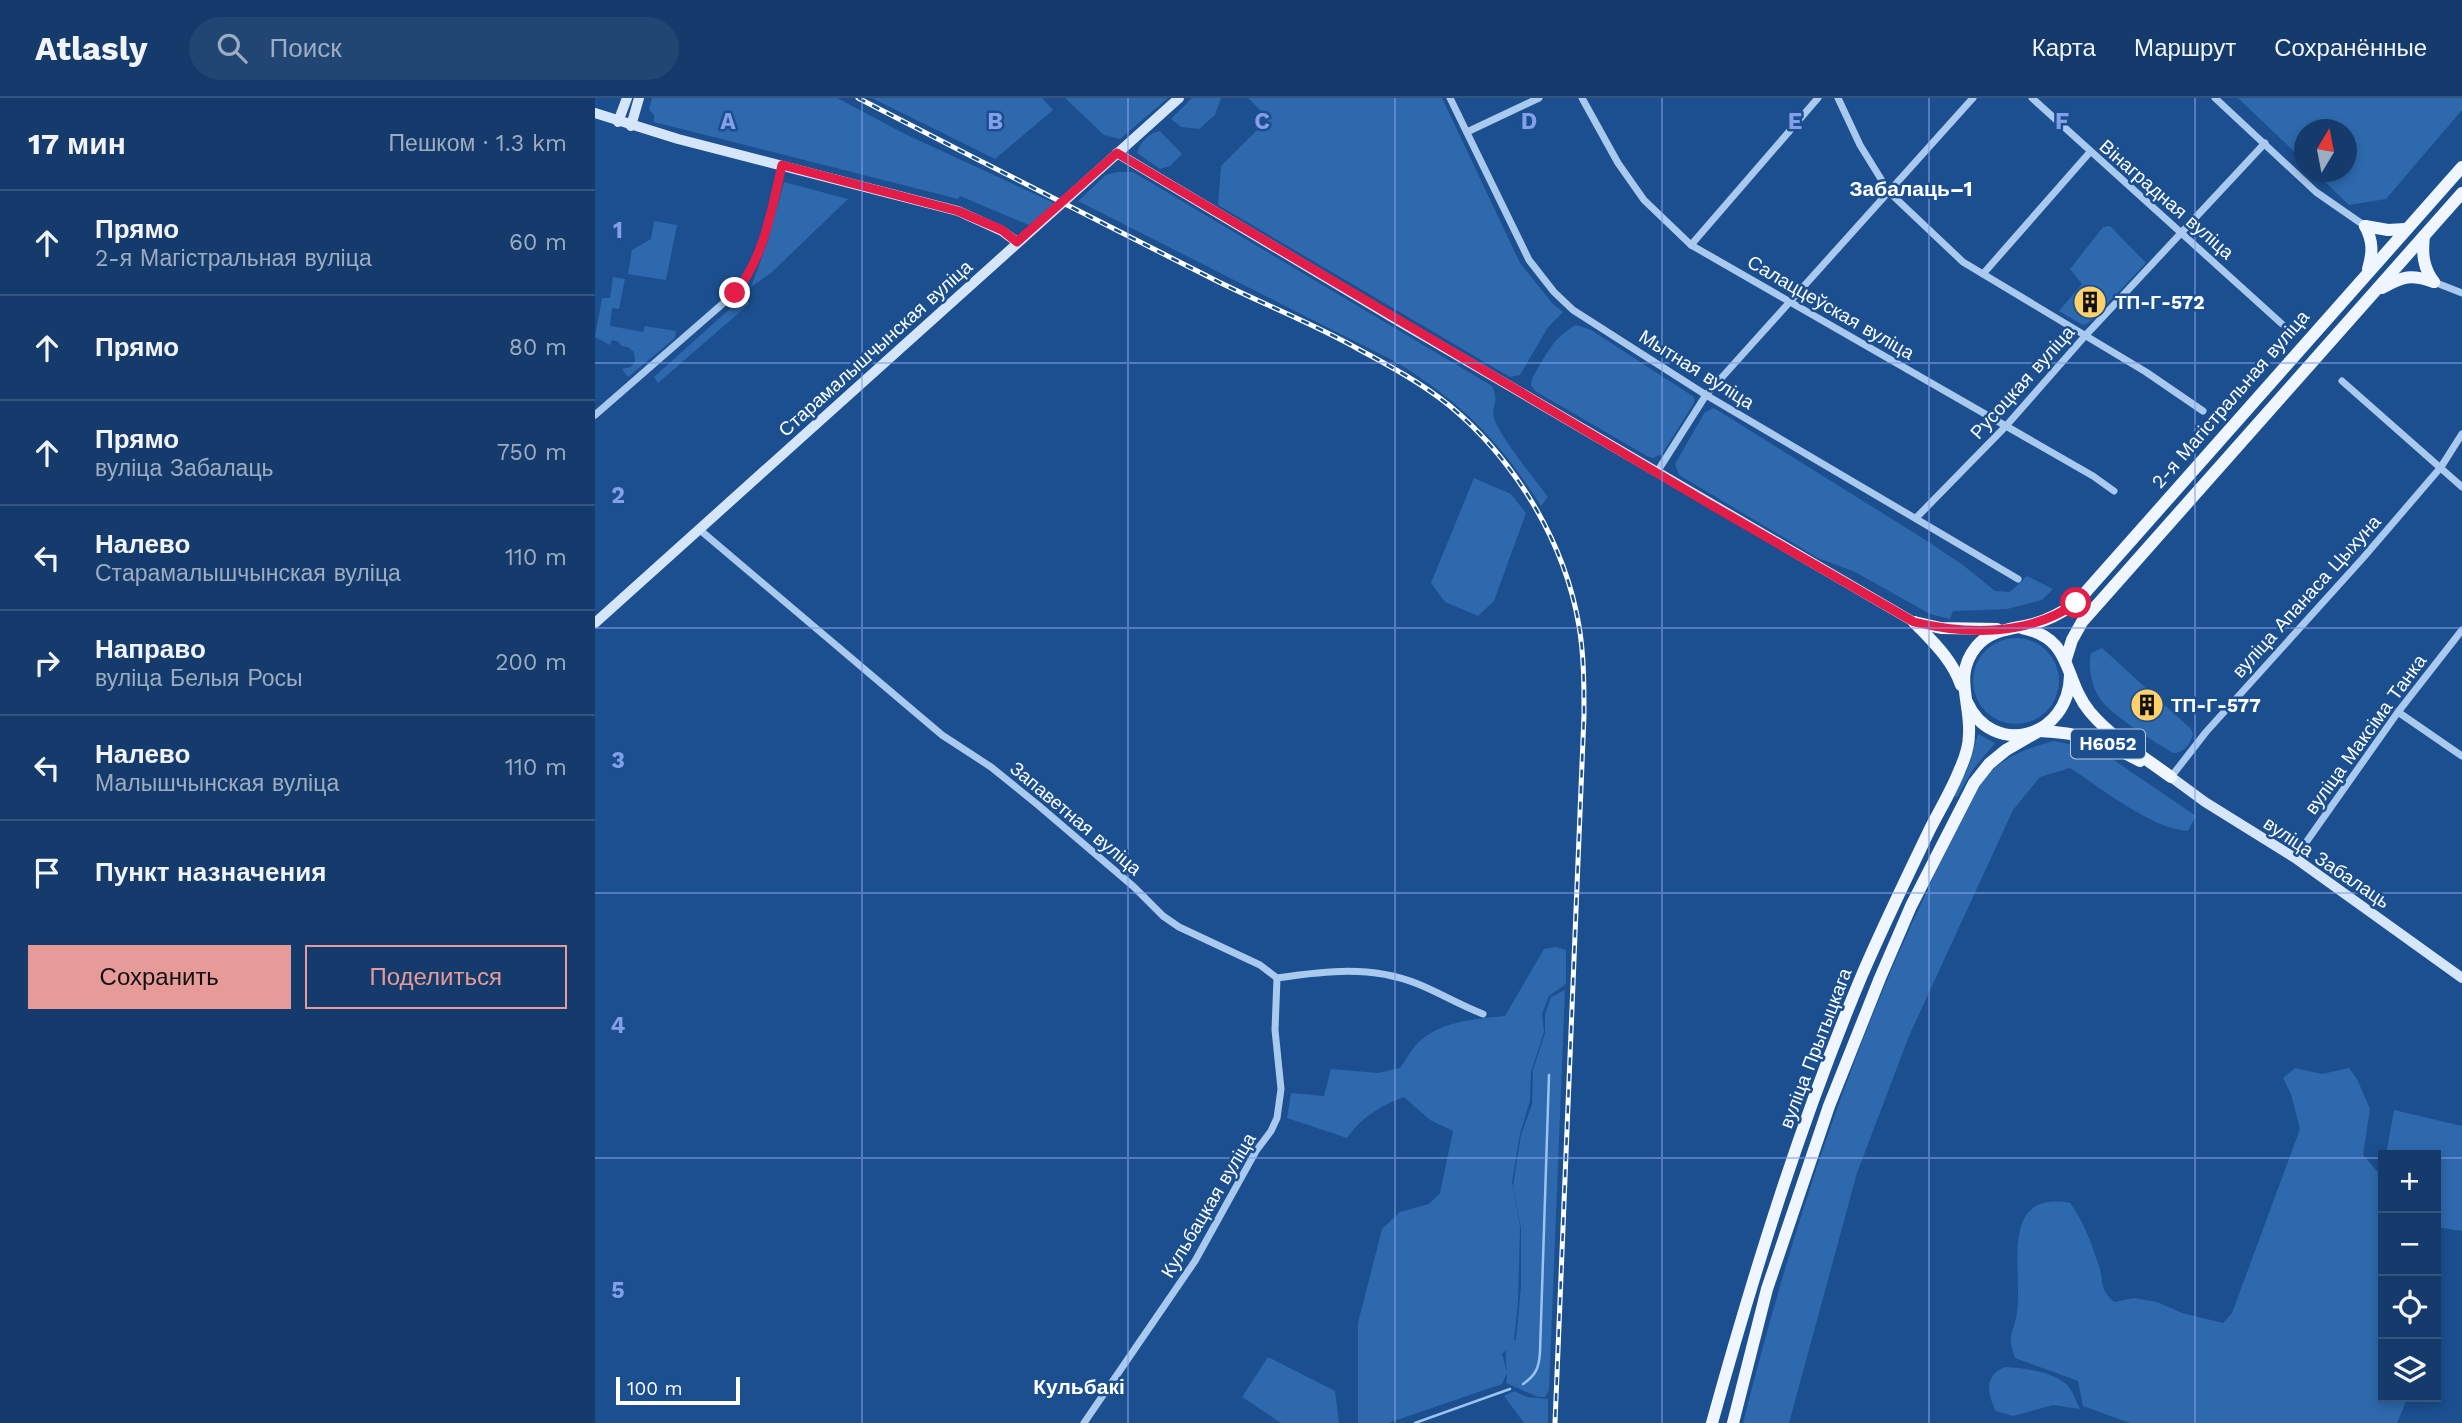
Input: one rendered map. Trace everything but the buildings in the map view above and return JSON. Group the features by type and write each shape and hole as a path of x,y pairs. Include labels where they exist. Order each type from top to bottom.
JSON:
{"main road":[{"name":"2-я Магістральная вуліца","path":"2010,628 2035,623 2065,611 2076,603 2462,167"},
{"name":"2-я Магістральная вуліца","path":"2066,659 2082,622 2462,193"},
{"path":"2365,226 2405,229"},
{"path":"2365,226 2372,247 2367,272"},
{"path":"2424,235 2424,261 2434,282"},
{"path":"2373,293 2408,276 2434,282"},
{"name":"Н6052","path":"1914,622 1941,628 1980,631 2024,628 2049,638 2066,659 2089,711 2171,777"},
{"name":"Н6052","path":"1914,622 1947,657 1971,710 1981,722 1994,730 2008,735 2039,731 2074,733 2100,740 2171,777"},
{"path":"1965,696 1963,678 1967,660 1984,639 2010,628"},
{"name":"Н6052","path":"2039,731 2053,721 2069,692 2070,676 2066,659"},
{"name":"вуліца Прытыцкага","path":"1712,1423 1750,1286 1857,989 1898,895 1960,771 1970,732 1965,696"},
{"name":"вуліца Прытыцкага","path":"1733,1423 1767,1289 1829,1106 1906,918 1974,783 1989,764 2006,750 2039,731"}],"street":[{"path":"618,121 627,98"},
{"path":"631,126 639,98"},
{"name":"Старамалышчынская вуліца","path":"595,623 1179,98"},
{"name":"Мытная вуліца","path":"1450,98 1529,260 1573,310 1706,396 2018,579"},
{"path":"1467,132 1539,98"},
{"name":"Салаццеўская вуліца","path":"1582,98 1618,163 1644,200 1691,245 2093,476 2114,491"},
{"path":"1691,245 1818,98"},
{"path":"1838,98 1860,145 1889,192 1963,262 2146,372 2203,411"},
{"path":"1657,472 1706,396 1973,98"},
{"name":"Вінаградная вуліца","path":"2032,98 2282,324"},
{"path":"2215,98 2316,192 2365,226"},
{"path":"595,113 631,126 958,211 1002,230 1017,242"},
{"name":"Русоцкая вуліца","path":"1916,518 2006,426 2265,143"},
{"path":"1983,274 2089,152"},
{"name":"Н6052","path":"1117,153 1914,622"},
{"path":"595,415 735,293 744,282 765,233 782,165"},
{"path":"2434,282 2462,293"},
{"path":"2342,381 2462,487"},
{"name":"вуліца Апанаса Цыхуна","path":"2171,777 2199,741 2441,467 2462,434"},
{"name":"Запаветная вуліца","path":"700,530 942,735 991,767 1038,805 1135,887 1163,916 1179,927 1260,965 1277,978"},
{"name":"вуліца Максіма Танка","path":"2295,859 2398,712 2462,629"},
{"path":"2398,712 2462,757"},
{"name":"вуліца Забалаць","path":"2171,777 2295,859 2462,978"},
{"path":"1277,978 1333,971 1381,973 1416,983 1482,1014"},
{"name":"Кульбацкая вуліца","path":"1084,1423 1195,1261 1277,1118 1281,1089 1275,1030 1277,978"}],"shaded area":[{"path":"652,98 837,98 905,134 1054,203 1029,225 960,196 958,199 654,122 654,115 649,109"},
{"path":"872,98 1042,98 1053,110 995,159"},
{"path":"1065,98 1168,98 1120,139 1104,135"},
{"path":"1192,98 1221,98 1215,115 1199,129 1181,127 1171,119"},
{"path":"1248,98 1442,98 1520,263 1553,304 1563,312 1548,327 1520,375 1510,377 1218,205 1221,166 1264,123 1264,114"},
{"path":"2238,98 2462,98 2462,110 2386,199 2349,205 2325,182 2357,182 2357,119 2294,119 2294,151"},
{"path":"1160,131 1182,154 1170,166 1160,169 1137,153 1145,139"},
{"path":"1133,172 1492,386 1495,396 1494,418 1502,435 1548,497 1541,506 1494,442 1460,408 1396,362 1078,201 1106,175"},
{"path":"784,182 848,199 771,273 751,287 768,240"},
{"path":"654,221 677,225 666,280 628,274 632,250 651,239"},
{"path":"2110,226 2146,263 2089,323 2083,325 2059,311 2082,284 2070,269 2103,227"},
{"path":"613,277 625,279 619,309 612,308 610,326 643,332 645,326 676,331 675,338 628,377 622,369 631,367 635,361 634,352 621,346 619,342 612,340 610,345 595,337 602,298 610,298"},
{"path":"743,297 747,298 749,304 658,383 654,377"},
{"path":"1576,325 1591,330 1694,397 1694,403 1662,454 1653,458 1647,456 1535,391 1531,385 1555,342"},
{"path":"1714,408 1924,539 1995,591 2010,592 2027,576 2053,589 2042,600 2007,609 1953,611 1950,619 1930,614 1855,572 1818,558 1679,475 1675,464 1705,412"},
{"path":"1474,478 1511,494 1526,513 1494,601 1478,616 1445,602 1431,583"},
{"path":"2016,638 2040,645 2052,657 2059,681 2052,705 2040,717 2016,724 1992,717 1980,705 1973,681 1980,657 1992,645"},
{"path":"2102,648 2191,729 2192,738 2183,750 2173,753 2128,724 2101,700 2092,680 2090,659 2091,653"},
{"path":"1978,734 1995,743 1974,768 1957,797 1954,796 1969,765"},
{"path":"2054,741 2087,748 2111,758 2196,816 2188,831 2174,829 2127,806 2070,768 2040,777 2013,810 1909,1036 1857,1173 1789,1423 1743,1423 1800,1220 1845,1086 1898,955 1946,848 1969,802 1992,770 2017,754"},
{"path":"1556,947 1566,950 1566,984 1549,996 1542,1014 1544,1032 1531,1072 1530,1101 1520,1134 1512,1182 1520,1226 1514,1341 1521,1287 1521,1229 1513,1186 1521,1135 1532,1104 1533,1070 1545,1033 1545,1014 1551,997 1565,990 1549,1390 1545,1397 1538,1397 1506,1383 1507,1373 1502,1384 1388,1423 1358,1423 1358,1323 1382,1229 1400,1212 1429,1204 1440,1193 1453,1131 1430,1120 1404,1097 1372,1113 1347,1138 1287,1118 1291,1093 1324,1096 1331,1069 1378,1073 1400,1068 1416,1045 1435,1031 1457,1023 1505,1016 1544,949","holes":["1507,1349 1506,1357 1507,1372 1502,1354"]},
{"path":"2295,1068 2322,1074 2349,1068 2357,1079 2370,1109 2363,1155 2378,1172 2378,1402 2406,1402 2397,1423 2130,1423 2083,1406 2078,1381 2015,1358 2011,1339 2017,1312 2019,1237 2023,1221 2032,1209 2047,1202 2070,1203 2075,1210 2093,1247 2103,1287 2114,1302 2134,1298 2157,1302 2182,1313 2223,1323 2232,1313 2300,1129 2291,1094 2283,1078"},
{"path":"2394,1110 2462,1126 2462,1231 2441,1228 2441,1150 2387,1150"},
{"path":"1268,1357 1335,1391 1339,1423 1281,1423 1242,1397"},
{"path":"2005,1367 2053,1376 2066,1384 2080,1409 2053,1405 2013,1416 1996,1411 1989,1386 1993,1375"},
{"path":"1514,1391 1527,1397 1548,1399 1548,1423 1524,1423 1504,1396"}],"waterway":[{"path":"1523,1384 1536,1371 1540,1352 1549,1075"},
{"path":"1415,1423 1510,1389"}],"railway":[{"path":"858,98 1395,369 1450,406 1474,428 1496,451 1534,505 1562,564 1572,595 1579,626 1584,693 1555,1423"}],"place":[{"name":"ТП-Г-572","path":"2090,302"},
{"name":"ТП-Г-577","path":"2147,705"}],"district":[{"name":"Забалаць–1","path":"1911,189"},
{"name":"Кульбакі","path":"1079,1387"}],"route":[{"path":"735,293 751,269 765,233 782,165 958,211 1002,230 1017,242 1117,153 1914,622 1941,628 1980,631 2010,628 2035,623 2065,611 2076,603"}]}
